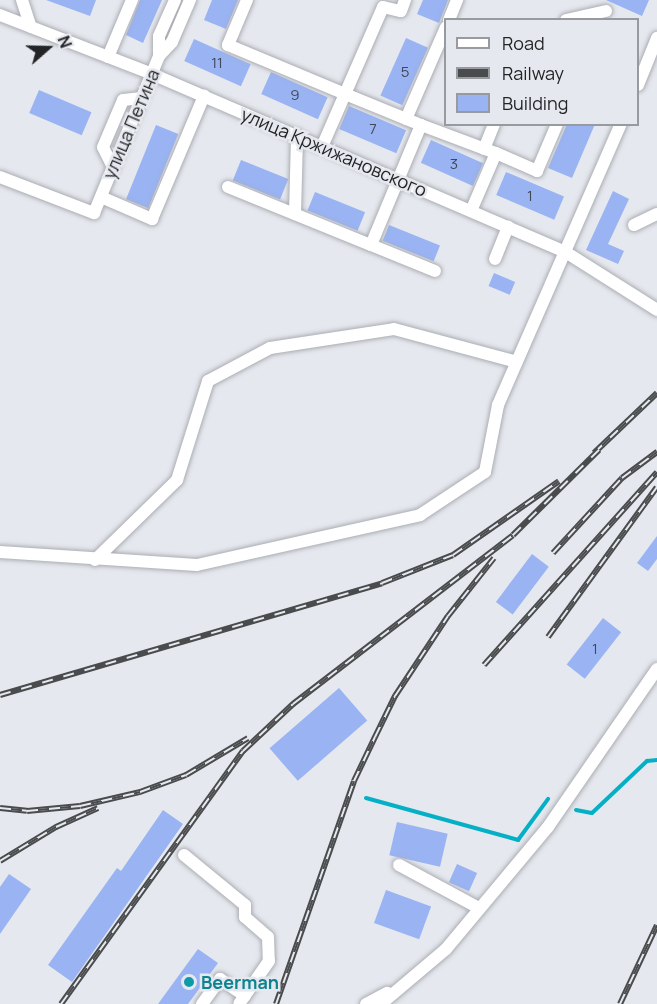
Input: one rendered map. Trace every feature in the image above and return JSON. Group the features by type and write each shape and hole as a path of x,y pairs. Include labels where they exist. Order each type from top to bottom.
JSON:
{"street":[{"path":"22,0 30,27"},
{"path":"108,57 132,0"},
{"name":"улица Петина","path":"0,177 94,213 159,56 159,36 175,0"},
{"path":"159,56 172,42 190,0"},
{"path":"247,0 228,45 406,119 537,171 556,126"},
{"path":"322,147 383,7 401,11 405,0"},
{"path":"450,18 457,0"},
{"path":"574,18 606,10"},
{"name":"улица Кржижановского","path":"0,15 152,74 567,253 657,310"},
{"path":"406,119 444,32"},
{"path":"639,83 657,38"},
{"path":"101,197 152,219 204,96"},
{"path":"371,245 421,125"},
{"path":"471,211 490,151 494,126"},
{"path":"0,552 197,565 420,515 485,472 498,405 567,253 620,126"},
{"path":"295,214 297,135"},
{"path":"228,187 435,271"},
{"path":"634,225 657,214"},
{"path":"495,260 508,228"},
{"path":"95,560 177,480 208,381 270,348 394,329 518,362"},
{"path":"381,1004 398,987 446,949 548,827 657,669"},
{"path":"184,855 245,905 245,917 268,937 268,961 242,1000 220,979 202,1004"},
{"path":"399,865 480,909"},
{"path":"366,1004 398,987"}],"building":[{"path":"46,0 96,0 90,16"},
{"path":"140,0 162,0 143,43 126,35"},
{"path":"212,0 238,0 226,29 204,20"},
{"path":"423,0 448,0 439,23 417,14"},
{"path":"606,0 649,0 642,16"},
{"path":"406,38 428,48 402,105 380,96"},
{"path":"194,39 251,64 241,86 184,61"},
{"path":"271,72 328,97 318,119 261,94"},
{"path":"39,90 91,112 82,135 29,113"},
{"path":"349,106 406,130 396,153 339,129"},
{"path":"156,125 178,134 148,208 126,199"},
{"path":"566,126 594,126 572,178 548,168"},
{"path":"431,140 483,163 473,186 421,163"},
{"path":"241,160 288,179 280,200 233,180"},
{"path":"506,172 564,197 554,220 496,195"},
{"path":"613,191 629,199 608,244 624,251 618,264 586,250"},
{"path":"315,192 365,212 358,231 308,211"},
{"path":"389,225 440,246 434,261 383,241"},
{"path":"494,273 515,282 510,295 489,286"},
{"path":"657,536 657,559 648,571 637,563"},
{"path":"532,554 549,567 513,615 496,602"},
{"path":"603,618 621,632 585,679 567,664"},
{"path":"339,688 367,720 298,781 270,748"},
{"path":"163,810 183,824 72,982 48,965 117,868 121,871"},
{"path":"397,822 448,834 440,867 389,855"},
{"path":"457,864 477,873 469,891 449,882"},
{"path":"9,874 31,889 0,934 0,887"},
{"path":"386,890 431,906 419,939 374,923"},
{"name":"Beerman","path":"198,949 218,963 188,1004 158,1004"}],"waterway":[{"path":"576,810 592,813 647,761 657,760"},
{"path":"366,798 518,840 548,799"}],"railway":[{"path":"594,453 657,393"},
{"path":"61,1004 243,751 293,704 513,535 599,450"},
{"path":"553,553 622,478 657,452"},
{"path":"484,665 657,472"},
{"path":"0,695 382,583 453,555 559,481"},
{"path":"548,637 657,487"},
{"path":"276,1004 354,781 395,696 448,616 494,558"},
{"path":"0,808 27,811 80,806 140,792 186,775 248,738"},
{"path":"0,861 56,827 98,808"},
{"path":"620,1004 657,925"}],"place":[{"name":"Beerman","path":"189,982"}]}
